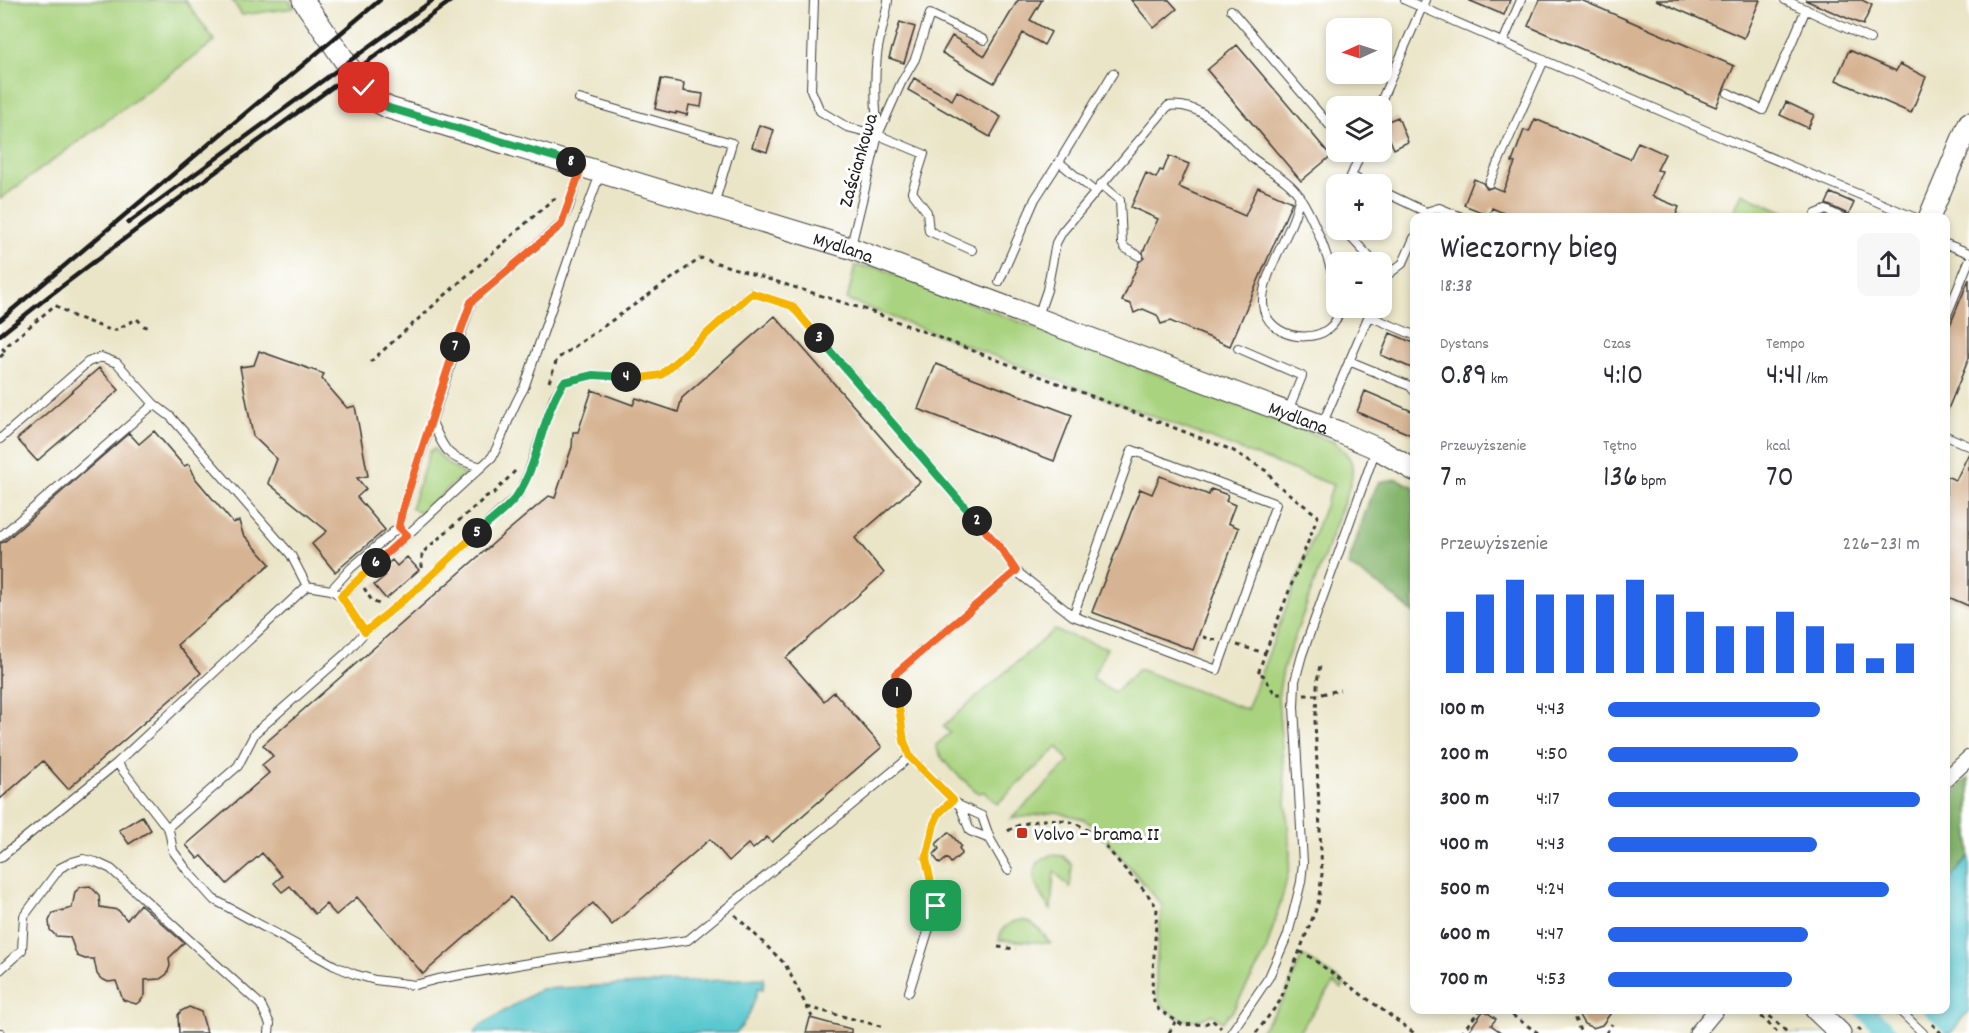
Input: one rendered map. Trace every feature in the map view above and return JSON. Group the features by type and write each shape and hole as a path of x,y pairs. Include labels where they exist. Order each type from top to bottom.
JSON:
{"street":[{"name":"Mydlana","path":"303,0 364,88 374,100 389,108 850,248 1322,426 1376,448 1410,468"},
{"path":"1931,213 1969,123"},
{"path":"1950,776 1969,759"},
{"path":"1697,1033 1713,1014"},
{"path":"1820,1014 1840,1033"}],"lane":[{"path":"814,0 811,90 820,111 846,127 878,135 924,154 912,192 927,212 929,231 972,250"},
{"path":"878,135 874,105 877,52 888,0"},
{"path":"1405,0 1423,3 1503,42 1726,140 1904,213"},
{"path":"1503,42 1521,0"},
{"path":"1785,0 1870,39"},
{"path":"1383,96 1423,3"},
{"path":"1728,93 1763,110 1806,9"},
{"path":"1231,10 1326,121"},
{"name":"Zaściankowa","path":"850,248 878,135 901,83 915,59 930,14 984,40"},
{"path":"1489,183 1544,60"},
{"path":"999,282 1035,199 1113,73"},
{"path":"579,99 732,143 714,206"},
{"path":"1037,318 1047,290 1056,243 1101,184 1168,106 1179,105 1190,108 1225,130 1252,157 1300,196 1316,229 1326,258"},
{"path":"1059,162 1095,192"},
{"path":"331,590 351,568 399,527 431,420 471,302 561,225 591,169"},
{"path":"341,596 492,457 513,406 524,388 572,249 591,169"},
{"path":"1101,184 1120,200 1122,243 1125,248 1139,256"},
{"path":"1300,196 1295,214 1270,271 1264,309 1273,326 1282,332 1298,337 1314,334 1331,326 1336,318"},
{"path":"1392,197 1421,213"},
{"path":"1429,213 1439,208 1452,213"},
{"path":"1818,213 1826,210 1832,213"},
{"path":"1353,240 1365,252"},
{"path":"1950,246 1969,253"},
{"path":"1392,269 1410,256"},
{"path":"1950,307 1969,261"},
{"path":"167,828 238,766 255,734 518,495 528,474 554,396 564,382 593,375 641,378 661,375 752,293 792,306 1002,550 1016,571 1073,616 1217,670 1276,504 1132,450 1073,616"},
{"path":"1322,426 1367,318"},
{"path":"1381,318 1410,333"},
{"path":"1238,348 1302,376 1287,413"},
{"path":"0,440 88,362 101,357 117,363 154,404 171,417 291,555 307,586"},
{"path":"1349,361 1410,386"},
{"path":"0,537 154,404"},
{"path":"431,420 447,452 457,460 482,467"},
{"path":"1950,438 1969,446"},
{"path":"1231,1033 1269,978 1288,934 1301,882 1303,863 1295,681 1302,655 1376,448"},
{"path":"399,527 407,535"},
{"path":"1008,870 990,839 982,816 960,806 910,757 904,741 895,674 1016,571"},
{"path":"307,586 331,590 341,596 365,632"},
{"path":"0,858 117,763 307,586"},
{"path":"117,763 167,828 174,850 187,870 213,899 335,966 375,980 415,985 523,964 688,940 910,757"},
{"path":"909,992 936,906 926,859 934,824 939,813 953,800"},
{"path":"960,806 970,831 990,839"},
{"path":"0,970 22,950 24,916 60,868 78,860 90,860 111,869 261,1005 270,1024 268,1033"},
{"path":"1903,1014 1923,1033"}],"path":[{"path":"370,362 552,200 565,195"},
{"path":"546,390 557,359 701,258 867,310 1232,450 1268,472 1275,483 1318,516 1258,674 1263,675 1275,694 1317,695 1340,690"},
{"path":"0,357 6,352 3,349 55,305 73,316 113,331 137,319 150,328"},
{"path":"421,571 422,553 487,496 494,493 517,468"},
{"path":"364,587 372,601 378,604 384,603"},
{"path":"1203,637 1265,653"},
{"path":"1008,831 1018,824 1061,819 1080,824 1098,838 1158,908 1152,994 1159,1010 1175,1022 1190,1026 1205,1024 1212,1020 1221,1029"},
{"path":"728,908 785,964 812,1017"},
{"path":"998,947 1016,950"},
{"path":"1300,952 1306,954 1414,1033"},
{"path":"807,1007 885,1027"},
{"path":"1461,1033 1477,1014"},
{"path":"1511,1014 1538,1033"},
{"path":"1573,1014 1581,1033"},
{"path":"1758,1014 1778,1033"},
{"path":"1767,1014 1788,1033"},
{"path":"1169,1032 1175,1022"},
{"path":"1606,1033 1612,1024"}],"green space":[{"path":"0,0 185,0 215,41 0,199"},
{"path":"232,0 289,0 294,8 242,15"},
{"path":"1742,193 1787,213 1733,213"},
{"path":"855,266 879,268 1334,442 1349,457 1352,473 1349,488 1283,669 1278,697 1290,853 1289,869 1265,954 1232,1012 1222,1022 1212,1014 1199,1020 1185,1020 1171,1013 1159,1000 1156,968 1162,905 1097,829 1083,819 1056,812 1011,819 1069,762 1058,747 997,804 984,792 978,793 954,771 942,758 936,745 950,733 943,726 1054,630 1107,648 1092,679 1115,692 1139,669 1247,710 1333,485 847,300"},
{"path":"434,449 448,464 464,474 421,513 411,508 430,451"},
{"path":"1397,479 1410,485 1410,611 1387,591 1348,565 1369,501 1379,482"},
{"path":"1969,778 1969,856 1950,879 1950,794"},
{"path":"1051,855 1063,856 1072,865 1070,888 1054,871 1051,910 1037,888 1034,873 1036,866"},
{"path":"1021,920 1034,925 1050,943 999,940 1006,926"},
{"path":"1304,956 1345,984 1342,989 1334,983 1298,1033 1259,1033 1283,1000 1301,958"}],"water":[{"path":"1969,856 1969,1010 1951,1033 1785,1033 1805,1014 1950,1014 1950,879"},
{"path":"764,978 763,989 758,988 750,1012 736,1033 474,1033 481,1025 541,989"}],"pier":[{"path":"1801,1014 1855,1014 1875,1033 1782,1033"},
{"path":"1882,1014 1925,1014 1945,1033 1901,1033"}],"building":[{"path":"1018,0 1042,0 1030,20 1051,32 1044,45 1023,33 994,83 942,53 952,36 985,56"},
{"path":"1131,0 1169,0 1177,9 1154,28"},
{"path":"1468,0 1510,0 1504,15"},
{"path":"1539,0 1581,0 1734,66 1716,107 1528,26"},
{"path":"1656,0 1760,0 1744,38"},
{"path":"1805,0 1862,0 1872,5 1863,25"},
{"path":"900,22 915,27 904,63 889,58"},
{"path":"1237,45 1326,150 1326,160 1301,181 1207,70"},
{"path":"1849,50 1896,71 1900,64 1926,77 1911,113 1836,80"},
{"path":"914,78 952,100 957,91 1001,117 990,137 908,90"},
{"path":"661,79 684,83 683,91 703,94 701,107 689,105 687,115 655,109"},
{"path":"1786,102 1814,115 1808,128 1780,115"},
{"path":"1398,117 1408,142 1394,149 1392,144 1392,119"},
{"path":"1535,119 1630,159 1638,142 1665,154 1657,170 1662,171 1652,196 1679,207 1677,213 1504,213 1492,208 1490,213 1484,213 1464,205 1474,179 1483,183 1487,189 1493,187 1503,191 1515,163 1512,162 1524,130 1529,132"},
{"path":"759,125 774,130 767,152 752,147"},
{"path":"1169,156 1189,164 1179,187 1245,216 1258,187 1292,202 1230,346 1170,321 1161,324 1157,315 1143,309 1134,313 1131,304 1122,301 1139,262 1144,258 1143,252 1158,219 1131,207 1146,173 1156,178 1160,170 1163,171"},
{"path":"1831,193 1854,203 1849,213 1826,204"},
{"path":"1969,279 1969,358 1950,404 1950,325"},
{"path":"775,316 920,482 855,538 884,573 786,658 824,701 834,692 882,747 772,842 767,837 753,849 748,844 729,861 710,839 612,925 593,903 549,941 511,897 423,974 357,897 336,915 326,904 315,914 290,886 282,892 274,883 282,876 262,853 227,884 202,856 198,859 186,845 269,773 262,765 273,756 263,745 504,534 549,496 555,498 572,447 573,432 578,432 592,390 633,405 636,398 678,412 682,398"},
{"path":"1390,333 1410,341 1410,367 1381,355"},
{"path":"259,351 324,374 322,379 347,408 355,406 368,476 357,478 366,489 357,497 385,530 335,572 312,544 327,531 268,483 277,459 253,436 240,367 254,365"},
{"path":"936,364 1072,415 1054,461 918,409"},
{"path":"99,368 119,390 37,461 17,439"},
{"path":"1365,391 1410,410 1410,434 1357,412"},
{"path":"154,431 184,466 189,464 196,479 233,523 239,521 243,534 270,564 177,645 201,673 68,789 43,761 0,799 0,543 4,542 129,433 139,444"},
{"path":"1969,453 1969,606 1950,598 1950,478 1956,480"},
{"path":"1160,476 1209,495 1211,489 1228,495 1226,501 1235,505 1228,523 1239,528 1193,650 1092,612 1140,489 1152,494"},
{"path":"407,557 419,570 386,599 374,585 385,576 380,571 392,560 397,566"},
{"path":"142,816 151,830 129,844 119,830"},
{"path":"949,832 961,846 959,848 962,853 951,863 947,858 940,864 933,855 939,849 936,844"},
{"path":"90,886 99,895 100,907 118,910 127,920 140,904 184,943 169,958 170,966 167,974 160,979 145,980 145,995 136,1004 123,1000 116,981 108,982 100,978 94,959 77,956 70,937 56,936 50,930 49,921 53,913 72,908 75,892 81,887"},
{"path":"189,1007 201,1012 207,1033 179,1033 178,1015"},
{"path":"1481,1014 1489,1014 1496,1019 1491,1025 1502,1033 1467,1033"},
{"path":"1578,1014 1610,1014 1602,1025 1593,1028 1584,1024"},
{"path":"810,1018 851,1029 851,1033 806,1033"}],"railway":[{"path":"0,320 380,0"},
{"path":"128,223 433,0"},
{"path":"0,335 136,230 452,0"}],"place":[{"name":"Volvo – brama II","path":"1022,833"}],"route":[{"path":"364,88 374,100 389,108 582,166 561,225 471,302 402,511 399,527 407,535 341,596 365,632 419,587 518,495 528,474 554,396 564,382 593,375 641,378 661,375 752,293 792,306 1002,550 1016,571 895,674 904,741 910,757 953,800 939,813 934,824 926,859 936,906"}]}
